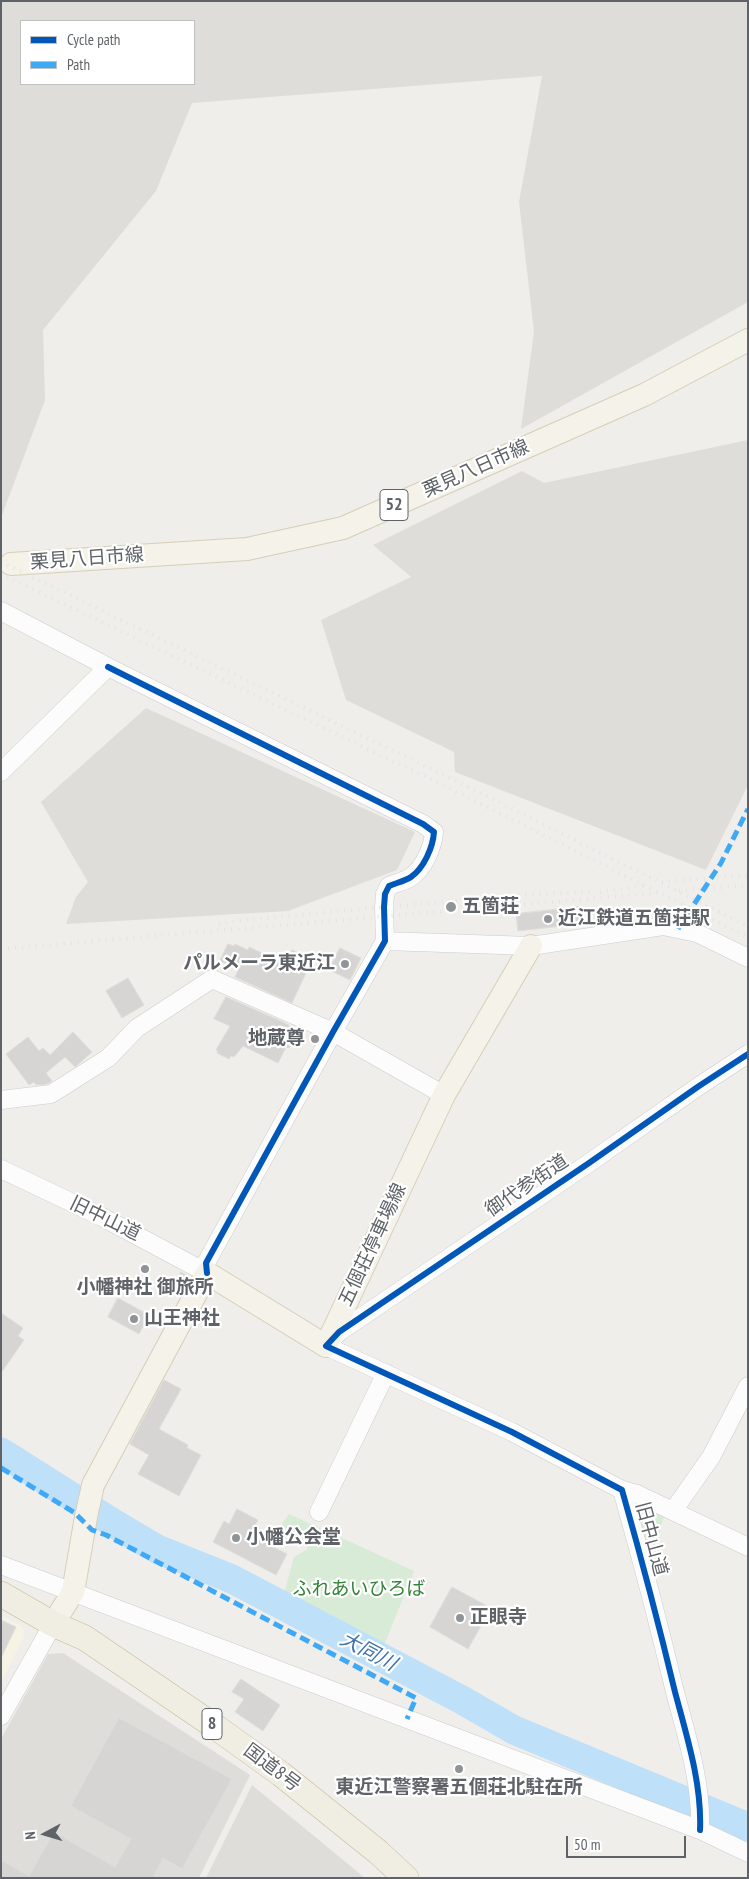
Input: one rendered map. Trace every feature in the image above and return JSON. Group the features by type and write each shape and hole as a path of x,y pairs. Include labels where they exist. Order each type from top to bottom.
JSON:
{"highway":[{"name":"国道8号","path":"1,1594 53,1624 85,1638 282,1774 378,1852 406,1878"}],"main road":[{"name":"栗見八日市線","path":"11,564 247,549 344,528 644,395 748,340"},
{"name":"五個荘停車場線","path":"326,1346 444,1095 532,946"},
{"path":"53,1624 73,1592 93,1485 207,1273 326,1346"}],"street":[{"path":"1,611 108,667 423,824 434,832 433,843 421,867 411,878 389,886 385,894 384,907 385,941 206,1264 207,1273"},
{"path":"1,772 108,667"},
{"path":"385,941 532,946 663,926 697,933 748,958"},
{"path":"1,1100 51,1094 108,1058 137,1028 212,979 333,1032 444,1095"},
{"name":"御代参街道","path":"326,1346 339,1332 748,1054"},
{"name":"旧中山道","path":"1,1169 102,1217 207,1273"},
{"name":"旧中山道","path":"326,1346 512,1432 622,1490 692,1757 697,1787 700,1826"},
{"path":"319,1512 386,1373"},
{"path":"673,1511 711,1456 748,1386"},
{"path":"622,1490 637,1494 748,1547"},
{"path":"1,1565 700,1826 748,1852"},
{"path":"1,1716 53,1624"}],"shaded area":[{"path":"1,1 748,1 748,302 521,429 534,331 519,202 542,76 192,103 156,191 43,330 45,400 1,518"},
{"path":"748,440 748,785 706,870 455,772 454,752 346,700 321,620 411,577 373,545 522,471 544,483"},
{"path":"146,708 415,832 397,870 288,911 66,924 76,897 88,882 41,802"},
{"path":"1,1616 22,1626 24,1636 1,1683"},
{"path":"63,1653 250,1775 199,1878 1,1878 1,1739 48,1654"},
{"path":"252,1785 365,1878 206,1878"}],"green space":[{"path":"639,1499 666,1512 661,1525 658,1543 644,1549 633,1504"},
{"name":"ふれあいひろば","path":"289,1514 414,1571 383,1648 283,1597 294,1557 308,1549 281,1525"}],"building":[{"name":"近江鉄道五箇荘駅","path":"579,907 580,924 518,931 516,914"},
{"path":"228,944 234,946 235,944 248,950 249,947 285,964 292,950 312,960 292,1003 235,977 238,970 220,961"},
{"name":"パルメーラ東近江","path":"340,948 361,958 350,980 329,970"},
{"path":"128,978 144,1005 122,1018 106,991"},
{"path":"226,997 297,1030 289,1048 286,1047 278,1063 243,1046 234,1057 231,1056 229,1059 217,1053 218,1051 216,1050 230,1026 214,1019"},
{"path":"73,1032 92,1052 75,1067 65,1057 46,1073 52,1081 47,1084 36,1085 34,1082 29,1085 6,1054 28,1037 39,1051 43,1048 50,1055"},
{"path":"181,1272 190,1277 183,1290 174,1285"},
{"name":"山王神社","path":"118,1298 149,1315 139,1334 108,1317"},
{"path":"1,1313 23,1328 18,1336 24,1340 1,1373"},
{"path":"164,1380 181,1389 159,1429 188,1445 187,1448 201,1455 179,1496 138,1474 149,1455 130,1444"},
{"name":"小幡公会堂","path":"237,1509 258,1520 250,1535 287,1554 276,1575 213,1542 224,1521 229,1524"},
{"name":"正眼寺","path":"452,1587 491,1608 468,1649 430,1627"},
{"path":"1,1620 16,1627 1,1658"},
{"path":"241,1679 280,1705 263,1731 235,1712 244,1699 232,1692"},
{"path":"119,1718 232,1779 182,1869 163,1858 153,1878 1,1878 1,1860 29,1876 54,1832 115,1867 131,1839 71,1806"}],"waterway":[{"name":"大同川","path":"1,1452 157,1549 232,1579 462,1700 514,1730 748,1827"}],"railway":[{"path":"1,562 448,777 748,926"},
{"path":"1,574 443,785 748,937"},
{"path":"662,882 748,875"},
{"path":"600,892 644,885"},
{"path":"679,891 748,885"},
{"path":"219,924 243,920 530,894 592,892"},
{"path":"1,949 659,893"}],"marked path":[{"path":"678,929 721,863 748,809"},
{"path":"1,1468 75,1513 92,1530 106,1535 416,1698 407,1719"}],"cycle path":[{"path":"108,667 423,824 434,832 430,850 424,863 416,873 389,886 385,894 384,907 385,941 206,1263 207,1273"},
{"path":"700,1830 699,1795 693,1761 622,1490 512,1432 326,1346 339,1332 748,1054"}],"place":[{"name":"五箇荘","path":"451,907"},
{"name":"近江鉄道五箇荘駅","path":"548,919"},
{"name":"パルメーラ東近江","path":"345,964"},
{"name":"地蔵尊","path":"315,1039"},
{"name":"小幡神社 御旅所","path":"145,1269"},
{"name":"山王神社","path":"134,1319"},
{"name":"小幡公会堂","path":"236,1538"},
{"name":"正眼寺","path":"460,1618"},
{"name":"東近江警察署五個荘北駐在所","path":"459,1769"}]}
